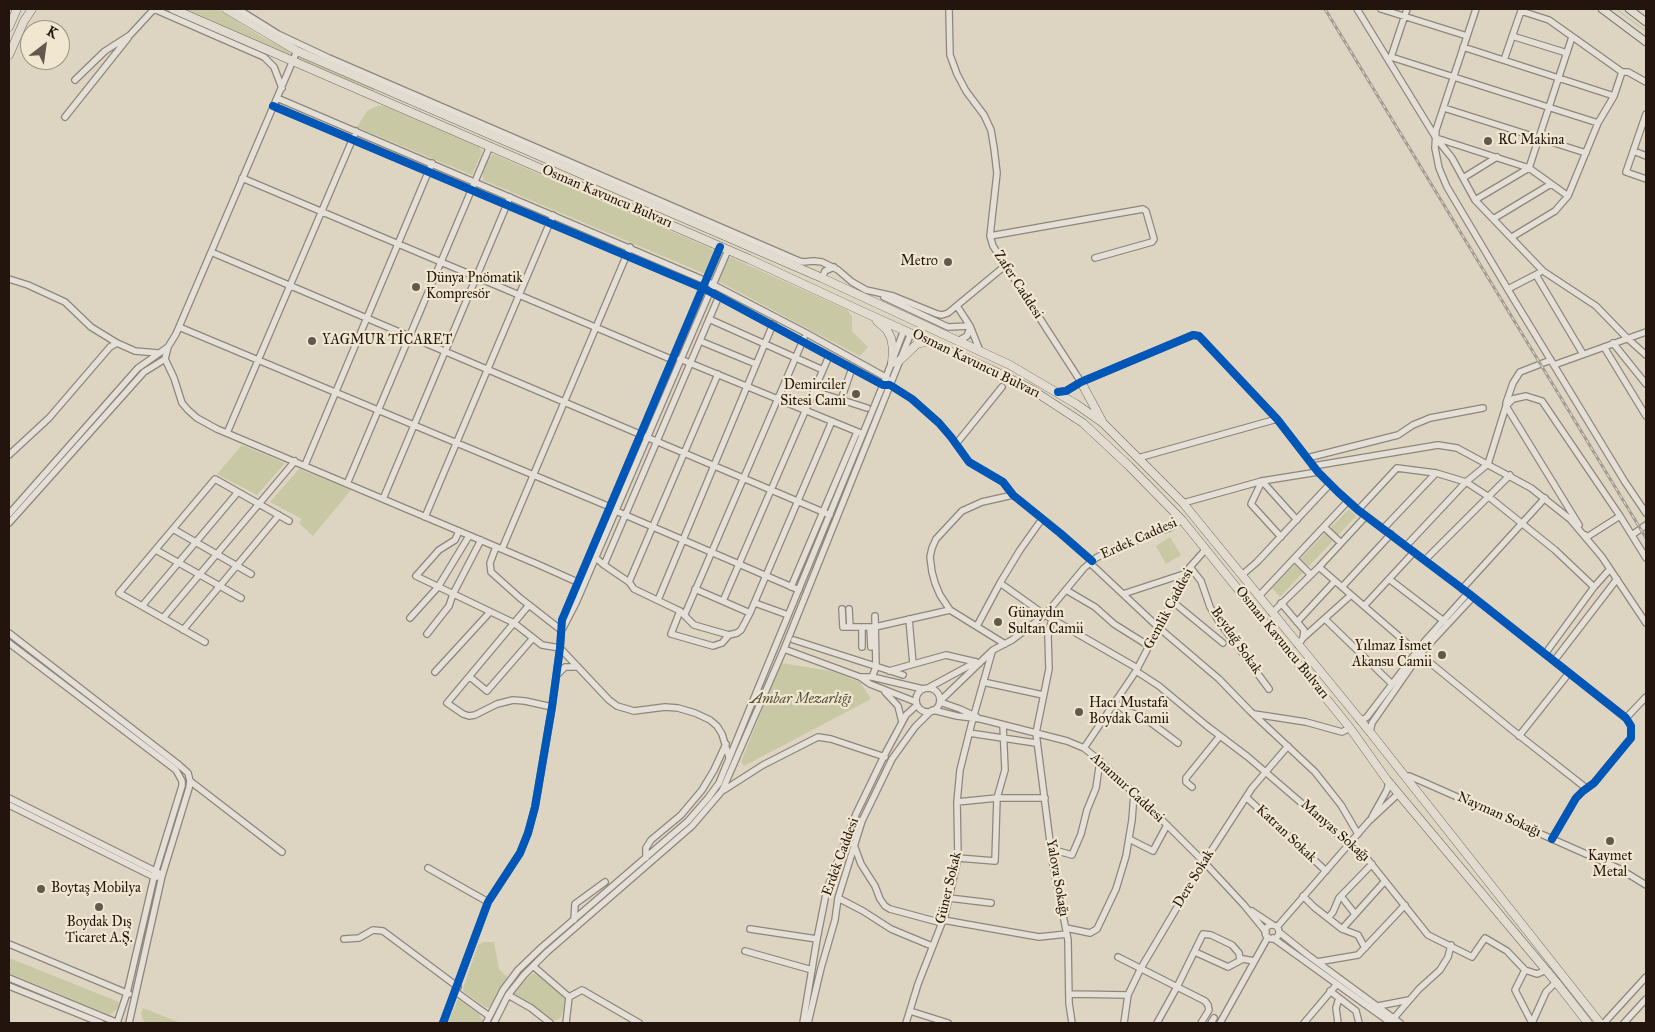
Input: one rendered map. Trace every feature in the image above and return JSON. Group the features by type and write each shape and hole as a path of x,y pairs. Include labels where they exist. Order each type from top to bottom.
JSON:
{"highway":[{"path":"25,20 32,9"},
{"path":"25,20 39,9"},
{"name":"Osman Kavuncu Bulvarı","path":"173,9 720,246 990,368 1031,389 1083,422 1130,466 1182,520 1350,728 1398,794 1556,982 1588,1023"},
{"name":"Osman Kavuncu Bulvarı","path":"226,9 297,51 328,61 824,275 912,321 1035,378 1103,423 1183,503 1233,563 1602,1023"},
{"path":"9,27 15,11"},
{"path":"9,55 20,30"},
{"path":"870,315 885,327 890,335 895,363"},
{"path":"905,330 912,321"},
{"path":"895,363 917,344 930,341"},
{"path":"1081,382 1103,423"},
{"path":"1182,520 1185,519 1190,522 1215,553 1233,563"},
{"path":"1389,782 1403,774"},
{"path":"1398,794 1410,783"}],"main road":[{"path":"1602,9 1646,42"},
{"path":"1629,9 1646,22"}],"street":[{"path":"75,80 105,51 130,34 154,9 264,57 274,67 282,88"},
{"path":"238,9 278,34 328,61"},
{"name":"Zafer Caddesi","path":"949,9 950,54 957,74 966,91 984,115 991,130 997,179 990,236 993,246 1081,382"},
{"path":"1357,9 1390,58 1436,138 1452,158 1475,200 1543,271 1596,306 1627,338 1646,354"},
{"path":"1381,9 1467,36"},
{"path":"1390,58 1407,9"},
{"path":"1476,9 1436,130 1437,162 1444,181 1508,290 1646,513"},
{"path":"1504,60 1521,11 1549,20 1622,72 1628,72 1646,82"},
{"path":"65,117 123,46 130,34"},
{"path":"1512,36 1566,53"},
{"path":"1475,200 1529,168 1572,37"},
{"path":"1464,47 1614,96"},
{"path":"297,51 179,327 168,347 165,359 181,400 186,408 205,423 581,584"},
{"path":"1390,58 1598,124"},
{"path":"1512,238 1555,211 1568,196 1598,124 1614,96 1622,72"},
{"path":"277,98 713,284 886,377"},
{"path":"274,106 703,288 852,368 901,391 939,423 969,462 1003,482 1013,495 1042,518 1158,627 1219,679 1327,785 1358,834"},
{"path":"1444,108 1586,153"},
{"path":"1646,114 1644,127 1626,172 1646,179"},
{"path":"227,433 356,131"},
{"path":"1436,138 1529,168 1568,196"},
{"path":"347,484 490,146"},
{"path":"1634,151 1646,156"},
{"path":"1463,178 1497,157"},
{"path":"305,465 432,164"},
{"path":"242,178 673,360"},
{"path":"1493,219 1551,184"},
{"path":"616,186 799,261 822,262 834,268 852,282 943,325 970,326"},
{"path":"383,499 510,197"},
{"path":"990,236 1143,209 1146,211 1153,241 1095,258"},
{"path":"425,517 553,215"},
{"path":"645,435 673,360 720,246"},
{"path":"562,630 529,605 491,572 490,563 534,475 630,247"},
{"path":"581,584 728,250"},
{"path":"211,252 830,515"},
{"path":"822,262 824,275 834,268"},
{"path":"876,293 893,296 939,315 948,313 1006,265"},
{"path":"1508,290 1543,271"},
{"path":"1536,275 1583,354"},
{"path":"9,279 28,285 65,302 91,327 117,343 134,351 158,353"},
{"path":"604,566 719,296"},
{"path":"957,306 970,326 980,351"},
{"path":"658,600 776,317"},
{"path":"709,319 823,370"},
{"path":"958,341 968,335 970,326"},
{"path":"179,327 534,475 799,590"},
{"path":"494,1023 508,995 524,975 692,826 722,791 784,649 887,385 905,330"},
{"path":"1406,546 1466,482 1488,464 1513,383 1520,372 1583,354 1646,332"},
{"path":"729,635 722,643 713,646 671,634 696,589 806,333"},
{"path":"1058,392 1066,391 1081,382 1195,335 1202,339 1277,419 1318,472 1358,510 1471,595 1626,718 1631,726 1631,738 1594,783 1576,798 1552,839"},
{"path":"700,341 756,364"},
{"path":"9,455 48,418 106,350 117,343"},
{"path":"1612,343 1646,384"},
{"path":"9,514 138,368 168,347"},
{"path":"1604,347 1646,416"},
{"path":"723,601 829,356"},
{"path":"9,523 144,372 165,359"},
{"path":"680,359 860,433"},
{"path":"791,586 823,512 860,433 887,385 886,377 895,363"},
{"path":"841,400 852,368"},
{"path":"629,582 718,374"},
{"path":"956,444 1002,387"},
{"path":"814,391 867,408"},
{"path":"1506,406 1513,399 1523,396 1533,397 1542,401 1620,516 1646,558"},
{"path":"1506,406 1587,538 1646,623"},
{"path":"1307,458 1398,435 1413,425 1430,418 1483,408"},
{"path":"1138,458 1277,419"},
{"path":"596,558 604,566 629,582 634,589 682,612 694,625 729,635 739,632 755,602 832,422"},
{"path":"486,1023 503,990 518,970 688,821 719,782 830,515 860,433"},
{"path":"1313,466 1442,444 1457,448 1510,475 1545,498 1570,519 1587,538"},
{"path":"163,618 295,461"},
{"path":"1358,510 1397,468 1436,472 1466,482 1489,497 1555,550 1594,587"},
{"path":"1183,503 1262,481 1318,472"},
{"path":"1383,529 1436,472"},
{"path":"1425,560 1510,475"},
{"path":"205,642 120,593 215,479 289,521"},
{"path":"1262,481 1297,520"},
{"path":"1262,481 1251,504 1281,537"},
{"path":"1242,574 1258,562 1330,484"},
{"path":"142,606 238,492"},
{"path":"1005,644 950,610 940,595 932,572 931,552 936,539 966,508 982,502 1013,495"},
{"path":"1462,589 1545,498"},
{"path":"1259,596 1348,501"},
{"path":"443,1023 457,990 488,902 527,839 535,807 552,707 562,620 596,558 613,509"},
{"path":"183,630 279,515"},
{"path":"1272,613 1319,567 1366,516"},
{"path":"1587,538 1620,516"},
{"path":"977,626 1000,583 1042,518"},
{"name":"Erdek Caddesi","path":"940,701 993,650 1012,640 1044,615 1091,562 1105,553 1169,528 1182,520"},
{"path":"1632,535 1646,525"},
{"path":"1324,528 1341,543"},
{"path":"173,529 251,574"},
{"path":"459,531 455,540 439,550 416,576 514,623 542,645 560,648 609,700 617,706 634,711 665,707 683,709 715,724 726,744 733,768"},
{"path":"1342,587 1391,534"},
{"path":"410,618 438,587 469,536"},
{"path":"427,634 450,606 453,594 481,540"},
{"name":"Gemlik Caddesi","path":"1084,748 1136,669 1189,570 1206,549"},
{"path":"156,550 241,598"},
{"path":"1364,606 1414,552"},
{"path":"1295,559 1311,575"},
{"path":"1319,567 1519,736 1586,788"},
{"path":"1545,654 1594,587 1610,569"},
{"path":"1123,594 1189,570"},
{"name":"Beydağ Sokak","path":"1189,570 1201,581 1210,607 1218,620 1269,689"},
{"path":"1389,579 1445,623"},
{"path":"1554,661 1617,579"},
{"path":"1297,622 1335,581"},
{"name":"Manyas Sokağı","path":"1000,583 1044,615 1136,669 1266,772 1365,856 1428,934 1472,957 1485,938 1507,951 1525,970"},
{"path":"696,589 750,612"},
{"path":"1066,590 1095,607 1114,624 1149,646"},
{"path":"1298,645 1351,595"},
{"path":"1359,719 1367,717 1392,684 1471,595"},
{"path":"1172,601 1223,643"},
{"path":"755,602 788,615"},
{"path":"1282,603 1304,632 1304,638"},
{"path":"529,605 447,703 465,714 475,715 496,704 513,700 552,707"},
{"path":"842,609 843,627 873,627 950,610"},
{"path":"849,609 850,627"},
{"path":"435,672 490,612"},
{"path":"871,647 875,616"},
{"path":"909,619 913,664"},
{"name":"Yalova Sokağı","path":"1052,619 1048,636 1049,669 1036,733 1036,743 1051,849 1066,931 1072,1023"},
{"path":"1324,619 1392,684"},
{"path":"862,627 862,647"},
{"path":"872,677 876,667 873,627"},
{"path":"9,633 188,773 190,781 162,876 129,1023"},
{"path":"470,677 487,691 533,638"},
{"path":"794,640 903,675"},
{"path":"9,643 176,770 180,775 182,786 155,874 127,993 118,1023 9,978"},
{"path":"784,649 860,676 937,692 940,701 932,711"},
{"name":"Güner Sokak","path":"906,1023 949,898 958,858 960,770 993,650"},
{"path":"1370,732 1372,723 1419,653"},
{"path":"890,671 946,655 976,662"},
{"name":"Erdek Caddesi","path":"925,688 984,658"},
{"path":"556,675 565,667 578,667"},
{"path":"1519,736 1569,673"},
{"path":"860,676 870,684 917,704 922,710 974,717"},
{"path":"983,682 1043,695"},
{"path":"882,688 898,706 902,722"},
{"path":"917,704 917,694 925,688"},
{"path":"1626,718 1646,697"},
{"path":"940,701 974,717"},
{"path":"1114,702 1128,712 1138,714 1178,743"},
{"name":"Erdek Caddesi","path":"803,1023 827,889 856,814 884,756 902,722 917,704"},
{"name":"Erdek Caddesi","path":"808,1023 835,920 838,898 862,821 892,760 915,727 932,711"},
{"path":"1254,714 1306,722 1342,732 1350,728"},
{"name":"Anamur Caddesi","path":"974,717 1067,741 1084,748 1167,825 1244,905"},
{"path":"958,858 995,860 996,798 1005,770 1003,725"},
{"path":"969,733 1036,743"},
{"path":"1192,787 1186,782 1186,778 1220,736"},
{"path":"722,791 757,768 818,737 831,739 892,760"},
{"path":"646,858 646,848 651,840 674,822 702,790 726,744"},
{"name":"Dere Sokak","path":"1124,1023 1128,995 1141,968 1204,862 1246,797 1288,746"},
{"path":"1051,849 1072,855 1096,788 1100,761"},
{"name":"Nayman Sokağı","path":"1403,774 1421,780 1620,869 1646,885"},
{"path":"190,781 282,852"},
{"path":"1370,821 1387,790 1389,782"},
{"path":"854,845 861,864 875,886 880,899 890,909 942,921 1039,937 1066,931 1090,933 1096,930 1116,889 1129,839 1134,793"},
{"path":"1276,928 1358,834 1398,794"},
{"name":"Katran Sokak","path":"1246,797 1326,871"},
{"path":"9,798 155,874"},
{"path":"958,802 996,798 1045,798"},
{"path":"9,805 162,876"},
{"path":"1129,839 1153,851 1167,825"},
{"path":"1328,918 1341,896 1372,864"},
{"path":"428,868 488,902"},
{"path":"1342,929 1385,881"},
{"path":"574,920 575,904 605,882"},
{"path":"1303,896 1342,929 1360,937 1365,948"},
{"path":"1341,896 1355,914"},
{"path":"838,898 891,929 932,946"},
{"path":"949,898 991,903"},
{"path":"1244,905 1276,928 1317,962 1378,1006 1393,1022"},
{"path":"1244,905 1269,936 1393,1022 1400,1023"},
{"path":"1317,962 1358,955 1405,905"},
{"path":"1221,1023 1269,936 1268,927 1276,928"},
{"path":"1269,936 1278,935 1276,928"},
{"path":"750,929 817,939"},
{"path":"344,939 359,938 373,930 383,931 489,1016"},
{"path":"1156,1023 1204,934 1211,935 1232,946 1239,953 1240,960"},
{"path":"9,944 135,996"},
{"path":"1393,1022 1410,1000 1440,970 1448,957 1451,945"},
{"path":"745,952 812,970"},
{"path":"1195,952 1228,967 1243,959 1254,961"},
{"path":"1118,957 1207,1004 1208,1010 1201,1023"},
{"path":"533,966 569,997"},
{"path":"1532,1023 1515,990 1525,970 1537,974 1546,970"},
{"path":"1602,1023 1646,977"},
{"path":"1532,1023 1546,992 1556,982"},
{"path":"1304,1023 1337,984"},
{"path":"9,986 100,1023"},
{"path":"569,997 582,990 639,1023"},
{"path":"1330,992 1356,1011 1359,1023"},
{"path":"1070,994 1128,995"},
{"path":"508,995 531,1008 550,1023"},
{"path":"566,1023 569,997"},
{"path":"1338,1023 1336,1008 1339,998"},
{"path":"1624,1023 1646,999"},
{"path":"1378,1006 1410,1000"},
{"path":"910,1011 948,1023"}],"green space":[{"path":"183,9 218,9 260,36 304,58 375,89 374,92"},
{"path":"377,106 384,106 479,147 482,151 472,175 357,127 367,111"},
{"path":"493,154 714,250 705,274 483,180 486,161"},
{"path":"730,257 847,310 852,317 852,331 868,347 860,356 718,281"},
{"path":"242,445 285,463 257,495 217,474"},
{"path":"299,469 351,490 313,536 299,523 302,519 270,502"},
{"path":"1349,509 1356,516 1280,597 1272,588"},
{"path":"1170,537 1181,555 1166,564 1156,546"},
{"name":"Ambar Mezarlığı","path":"781,663 831,671 860,682 871,699 744,766 741,762"},
{"path":"484,942 494,942 499,969 507,977 490,1007 487,1008 464,992 463,989 478,945"},
{"path":"9,958 119,1002 118,1008 110,1015 9,973"},
{"path":"532,974 539,974 564,996 565,1006 561,1017 557,1020 553,1020 513,995 525,979"},
{"path":"458,999 479,1014 483,1021 482,1023 448,1023"},
{"path":"143,1008 181,1023 144,1023 141,1014"}],"waterway":[{"path":"1616,9 1646,31"}],"railway":[{"path":"1325,9 1646,538"}],"cycle path":[{"path":"273,106 703,288 883,385 890,385 912,399 939,423 969,462 1003,482 1013,495 1092,561"},
{"path":"443,1023 488,902 520,853 528,833 535,807 552,707 562,620 720,247"},
{"path":"1058,392 1066,391 1081,382 1193,335 1199,336 1277,419 1318,472 1358,510 1468,593 1626,718 1631,726 1631,738 1594,783 1576,798 1552,839"}],"place":[{"name":"RC Makina","path":"1488,141"},
{"name":"Metro","path":"948,262"},
{"name":"Dünya Pnömatik Kompresör","path":"416,287"},
{"name":"YAGMUR TİCARET","path":"312,341"},
{"name":"Demirciler Sitesi Cami","path":"856,394"},
{"name":"Günaydın Sultan Camii","path":"998,622"},
{"name":"Yılmaz İsmet Akansu Camii","path":"1442,655"},
{"name":"Hacı Mustafa Boydak Camii","path":"1079,712"},
{"name":"Kaymet Metal","path":"1610,841"},
{"name":"Boytaş Mobilya","path":"41,889"},
{"name":"Boydak Dış Ticaret A.Ş.","path":"99,907"}]}
